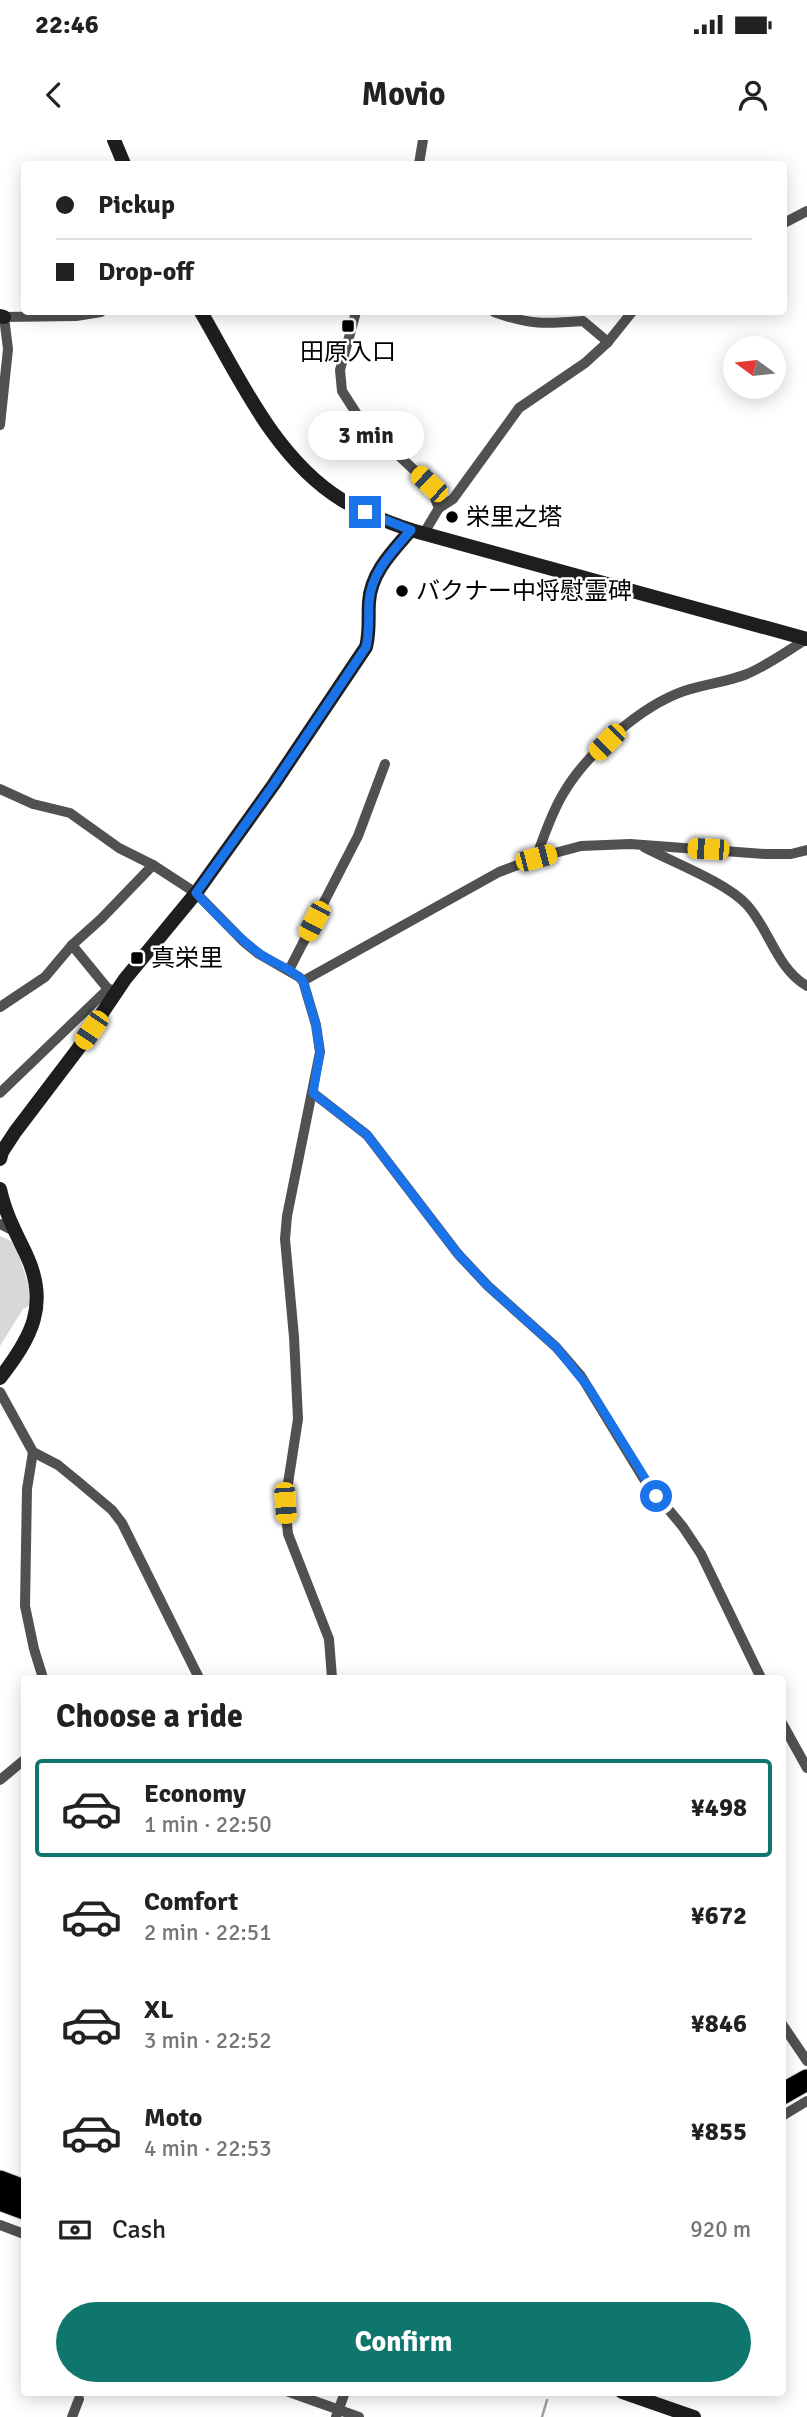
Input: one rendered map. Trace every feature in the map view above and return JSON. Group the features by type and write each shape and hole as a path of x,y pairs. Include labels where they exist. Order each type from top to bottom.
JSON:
{"highway":[{"path":"786,2092 807,2080"},
{"path":"0,2181 21,2189"},
{"path":"0,2200 21,2208"}],"street":[{"path":"114,140 123,161"},
{"path":"420,161 423,140"},
{"path":"787,221 807,211"},
{"path":"0,425 8,349 2,317 78,315"},
{"path":"203,315 270,428 296,461 341,500 384,521 418,532 807,639"},
{"path":"355,315 340,370 342,391 360,419 429,484 439,508"},
{"path":"503,315 520,321 544,324 583,321 608,342"},
{"path":"0,1093 113,990 196,893 274,784 366,647 369,598 376,575 386,559 418,532 439,508 453,499 519,408 585,363 608,342 630,315"},
{"path":"536,858 554,811 565,791 607,742 645,711 684,691 744,675 763,667 807,639"},
{"path":"289,970 358,836 385,764"},
{"path":"0,789 33,804 70,813 119,848 196,893 243,941 303,981 316,1025 320,1052 287,1216 285,1239 298,1419 285,1503 288,1534 329,1639 332,1675"},
{"path":"303,981 499,872 536,858 581,846 601,844 765,854 791,854 807,850"},
{"path":"641,846 718,884 740,898 755,915 782,961 796,978 807,986"},
{"path":"0,1007 45,977 72,945 101,919 152,865"},
{"path":"72,945 113,990"},
{"path":"0,1160 15,1132 78,1049 113,990"},
{"path":"313,1093 367,1135 458,1254 488,1286 556,1347 581,1376 645,1481 701,1553 760,1675"},
{"path":"0,1189 3,1205 36,1281 38,1299 28,1338 0,1378"},
{"path":"0,1224 14,1231"},
{"path":"0,1392 33,1452 58,1465 112,1510 122,1523 198,1675"},
{"path":"33,1452 27,1489 25,1606 42,1675"},
{"path":"786,1730 807,1768"},
{"path":"0,1780 21,1762"},
{"path":"786,2030 807,2061"},
{"path":"786,2114 807,2101"},
{"path":"0,2225 21,2230"},
{"path":"298,2396 337,2413 359,2417"},
{"path":"337,2413 343,2396"},
{"path":"634,2396 694,2417"},
{"path":"72,2417 79,2399"}],"shaded area":[{"path":"0,1236 11,1241 17,1248 32,1297 29,1306 23,1309 0,1346"}],"waterway":[{"path":"542,2417 547,2400"}],"place":[{"name":"田原入口","path":"348,326"},
{"name":"栄里之塔","path":"452,517"},
{"name":"バクナー中将慰霊碑","path":"402,591"},
{"name":"真栄里","path":"137,958"}],"route":[{"path":"365,512 411,530 376,575 369,598 366,647 274,784 196,893 243,941 303,981 316,1025 320,1052 313,1093 367,1135 458,1254 488,1286 556,1347 581,1376 656,1496"}]}
